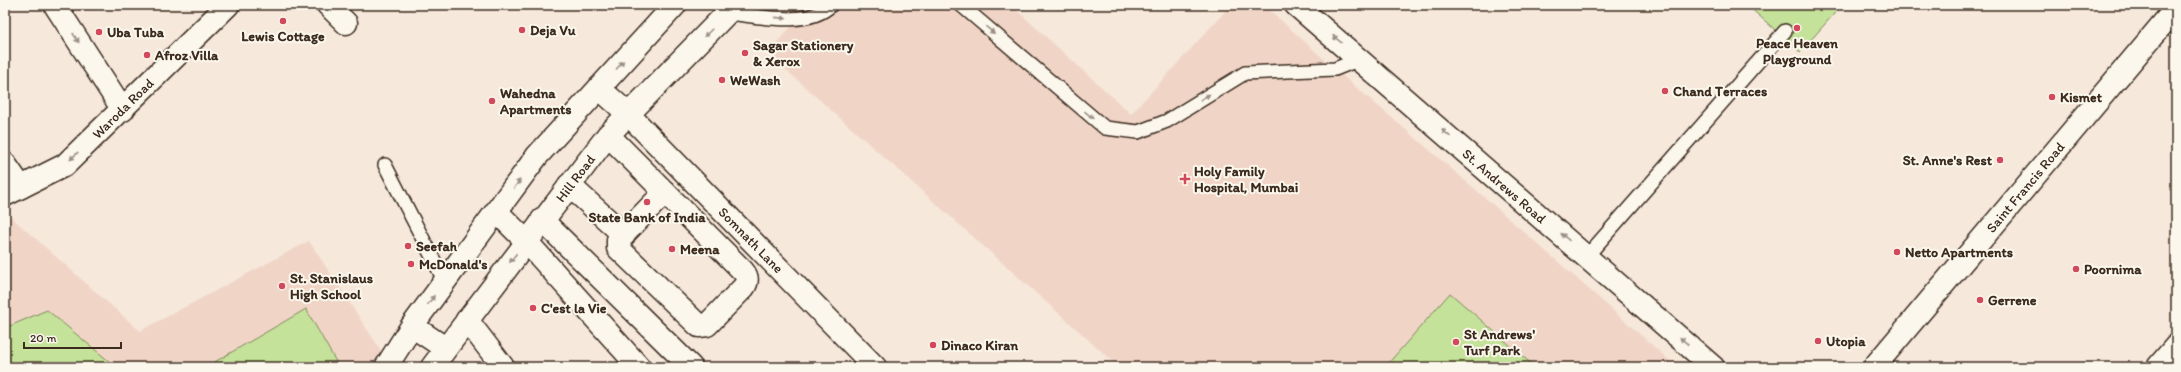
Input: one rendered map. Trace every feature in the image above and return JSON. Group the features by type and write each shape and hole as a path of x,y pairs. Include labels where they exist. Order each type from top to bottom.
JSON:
{"street":[{"path":"54,5 123,110"},
{"name":"Waroda Road","path":"13,191 65,165 123,110 228,5"},
{"path":"328,5 346,23"},
{"path":"386,367 412,326 538,156 675,5"},
{"name":"St. Andrews Road","path":"1296,5 1587,256 1713,367"},
{"name":"Saint Francis Road","path":"1874,367 2176,8"},
{"name":"Hill Road","path":"432,367 526,241 608,135 627,113 731,9"},
{"name":"Somnath Lane","path":"599,88 627,113 875,367"},
{"path":"608,135 665,192 746,275 747,279 744,287 707,325 699,326 618,248 617,242 665,192"},
{"path":"5,164 13,191"},
{"path":"569,185 624,235"},
{"path":"496,212 526,241 639,367"},
{"path":"542,220 691,367"},
{"path":"467,320 503,367"},
{"path":"412,326 446,348"},
{"path":"2158,367 2176,346"}],"lane":[{"path":"731,9 798,20 827,9 831,5"},
{"path":"961,5 1105,128 1138,132 1167,121 1245,73 1335,69 1360,59"},
{"path":"1587,256 1785,31"},
{"path":"385,165 445,282"}],"shaded area":[{"name":"Holy Family Hospital, Mumbai","path":"811,5 1011,5 1131,114 1231,5 1264,5 1335,69 1490,202 1677,367 1119,367 767,53"},
{"name":"St. Stanislaus High School","path":"11,217 140,331 309,241 382,352 373,367 5,367 5,220"}],"green space":[{"name":"Peace Heaven Playground","path":"1747,5 1842,5 1800,52"},
{"name":"St Andrews' Turf Park","path":"1450,293 1535,367 1385,367"},
{"path":"306,309 339,367 206,367"},
{"path":"47,310 116,367 5,367 5,328"}],"place":[{"name":"Lewis Cottage","path":"283,21"},
{"name":"Peace Heaven Playground","path":"1797,28"},
{"name":"Deja Vu","path":"522,30"},
{"name":"Uba Tuba","path":"99,32"},
{"name":"Sagar Stationery & Xerox","path":"745,53"},
{"name":"Afroz Villa","path":"147,55"},
{"name":"WeWash","path":"722,80"},
{"name":"Chand Terraces","path":"1665,91"},
{"name":"Kismet","path":"2052,97"},
{"name":"Wahedna Apartments","path":"492,101"},
{"name":"St. Anne's Rest","path":"2000,160"},
{"name":"Holy Family Hospital, Mumbai","path":"1185,179"},
{"name":"State Bank of India","path":"647,202"},
{"name":"Seefah","path":"408,246"},
{"name":"Meena","path":"672,249"},
{"name":"Netto Apartments","path":"1897,252"},
{"name":"McDonald's","path":"411,264"},
{"name":"Poornima","path":"2076,269"},
{"name":"St. Stanislaus High School","path":"282,286"},
{"name":"Gerrene","path":"1980,300"},
{"name":"C'est la Vie","path":"533,308"},
{"name":"Utopia","path":"1818,341"},
{"name":"St Andrews' Turf Park","path":"1456,342"},
{"name":"Dinaco Kiran","path":"933,345"}]}
